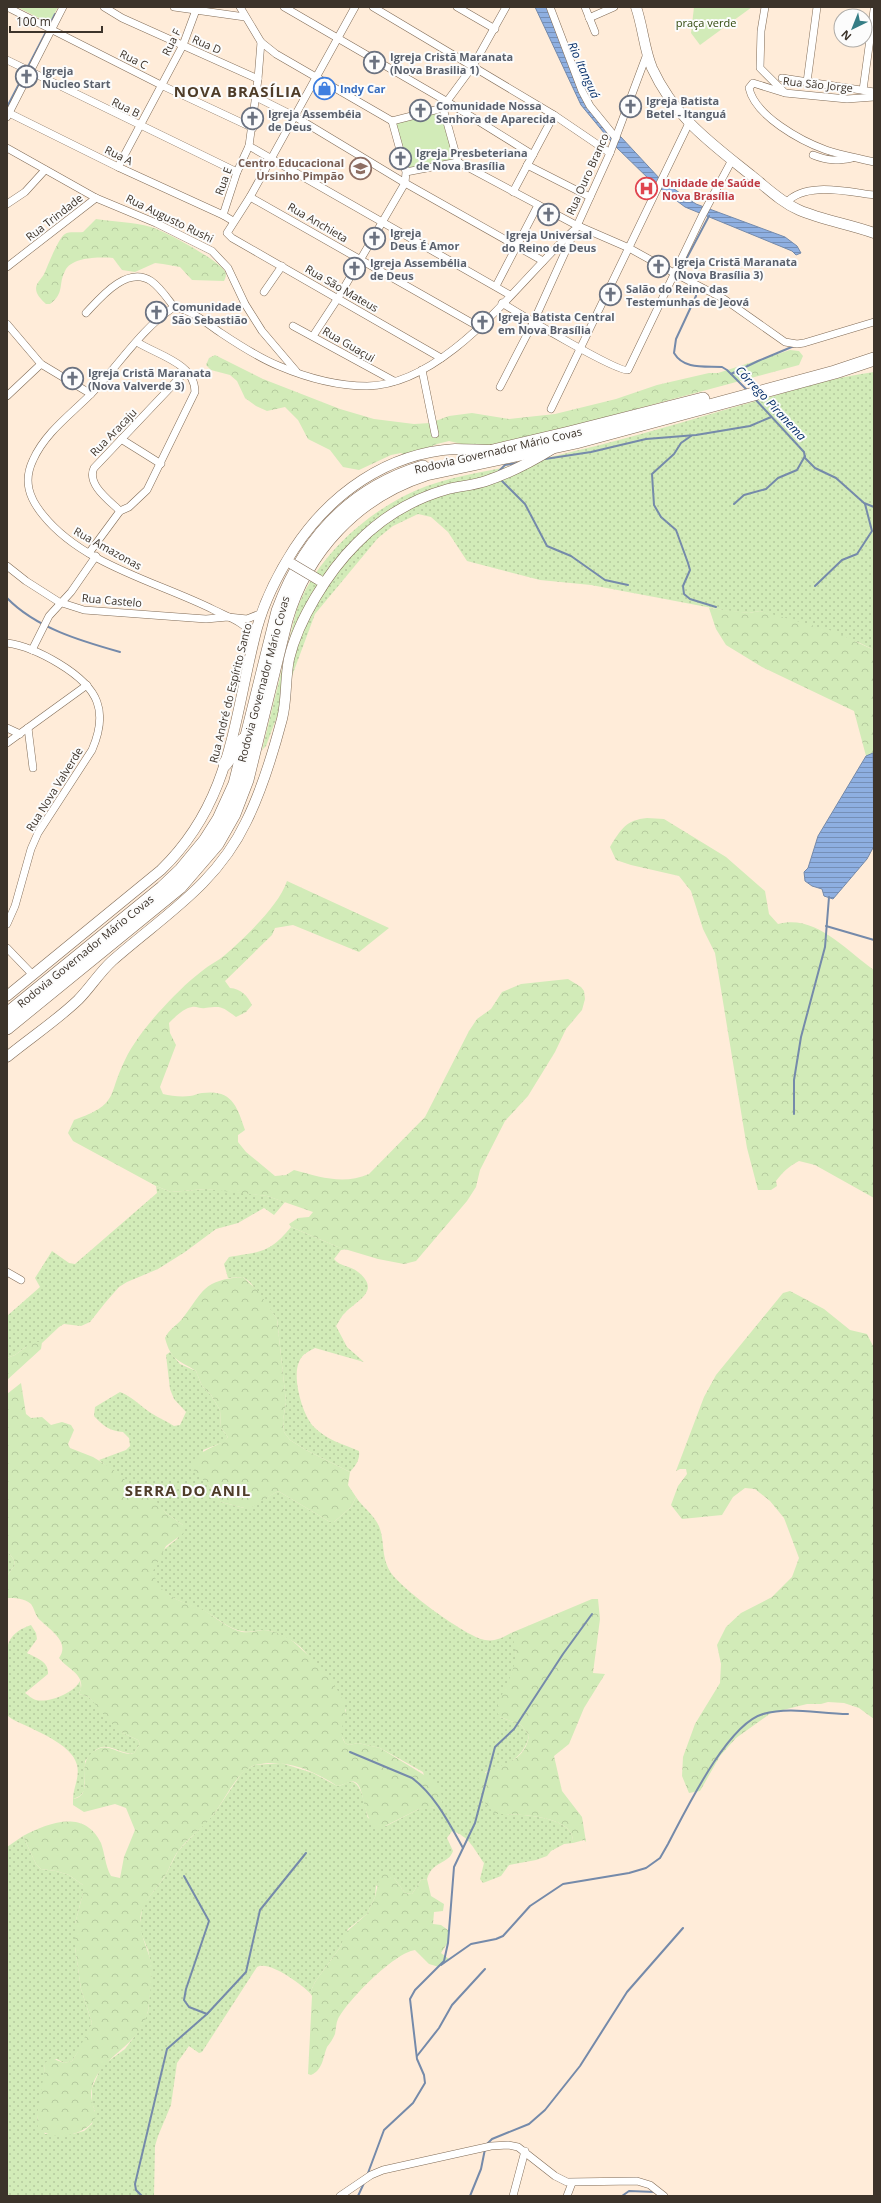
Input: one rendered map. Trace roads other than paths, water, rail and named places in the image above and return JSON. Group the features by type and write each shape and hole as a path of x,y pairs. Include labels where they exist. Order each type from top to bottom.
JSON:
{"highway":[{"name":"Rodovia Governador Mário Covas","path":"7,1014 162,888 189,861 208,835 225,808 235,784 283,598 301,562 325,528 355,499 379,484 405,472 439,462 497,450 630,418 832,365 874,351"},
{"name":"Rodovia Governador Mário Covas","path":"7,1028 180,887 217,844 234,814 247,780 286,620 294,595 312,560 336,530 373,499 413,478 556,446 828,374 874,359"},
{"path":"225,764 248,732"}],"street":[{"name":"Rua C","path":"7,7 161,85 253,128"},
{"path":"8,114 52,31 62,7"},
{"name":"Rua D","path":"104,7 122,18 258,79"},
{"path":"174,7 245,17"},
{"path":"240,7 261,42 276,54 392,120 406,172 404,184 338,298 313,336"},
{"path":"284,7 533,155"},
{"path":"223,215 233,221 250,197 356,7"},
{"path":"373,7 554,115 610,153"},
{"path":"457,7 495,29"},
{"path":"392,120 445,104 473,66 506,7"},
{"path":"550,7 582,91 590,106 616,138"},
{"path":"585,7 595,32"},
{"path":"589,18 614,7"},
{"path":"636,7 647,54 662,86 680,113 689,123 786,203 805,212 874,233"},
{"path":"765,7 761,31 760,68 785,93"},
{"path":"807,82 817,7"},
{"name":"Rua F","path":"118,167 183,45 196,10"},
{"path":"863,90 874,10"},
{"name":"Rua E","path":"223,215 237,172 250,146 261,42"},
{"name":"Rua Ouro Branco","path":"500,387 533,322 610,153 647,54"},
{"name":"Rua B","path":"7,60 237,172"},
{"path":"782,78 874,92"},
{"name":"Rua São Jorge","path":"874,97 847,99 785,93 753,83 749,86 750,94 760,108 775,122 819,147 874,162"},
{"path":"256,97 294,116 404,184 543,261"},
{"path":"445,104 458,162"},
{"name":"Rua A","path":"8,114 223,215"},
{"path":"513,192 554,115"},
{"path":"551,409 689,123"},
{"path":"250,146 510,295"},
{"name":"Rua Augusto Rushi","path":"7,148 96,198 156,222 212,250 228,268 245,304 262,330 297,372"},
{"path":"813,154 826,160 838,161 854,157"},
{"path":"502,303 533,322 623,371 628,370 631,367 702,216 732,160"},
{"path":"406,172 458,162 538,205 575,228 629,248 674,274 724,298 785,342 797,344 804,343 874,322"},
{"path":"527,165 590,197"},
{"path":"7,204 24,192 45,170"},
{"path":"786,203 797,193 818,190 874,195"},
{"name":"Rua Anchieta","path":"250,197 479,327"},
{"name":"Rua Trindade","path":"7,267 96,198"},
{"path":"496,286 538,205"},
{"name":"Rua São Mateus","path":"233,221 227,230 232,238 441,358"},
{"path":"86,313 107,291 119,283 137,277 150,280 174,307 192,313 246,348 279,366 343,384 367,386 394,381 422,370 453,350 479,327 575,228"},
{"path":"264,292 282,266"},
{"name":"Rua Amazonas","path":"174,307 157,319 91,394 58,425 40,448 28,473 30,498 48,521 74,545 132,575 199,603 247,626 255,638"},
{"path":"7,324 41,364 91,394"},
{"name":"Rua Guaçui","path":"293,326 394,381"},
{"path":"32,650 47,620 60,602 71,592 92,554 120,511 129,507 147,490 195,392 195,385 186,371 168,357 137,342"},
{"path":"7,396 41,364"},
{"path":"422,370 435,434"},
{"name":"Rua Aracaju","path":"120,511 94,484 92,477 94,468 186,371"},
{"path":"121,439 161,464"},
{"name":"Rodovia Governador Mário Covas","path":"7,1057 70,1007 113,960 198,890 215,871 232,847 253,806 282,720 289,658 304,619 322,581 354,545 374,527 406,505 448,489 483,482 502,476 528,464 556,446"},
{"name":"Rua André do Espírito Santo","path":"7,996 150,880 172,860 190,838 205,814 217,789 225,764 255,638 268,596 319,516 338,497 372,474 411,458 434,452 455,449 497,450"},
{"path":"290,562 322,581"},
{"name":"Rua Castelo","path":"7,566 26,581 60,602 84,610 206,619 228,617"},
{"name":"Rua Amazonas","path":"228,617 246,619 262,613"},
{"name":"Rua Nova Valverde","path":"7,643 32,650 71,672 87,685 97,702 99,709 99,723 95,743 88,758 36,837 15,906 7,924"},
{"path":"7,743 87,685"},
{"path":"7,728 20,734"},
{"path":"28,728 33,768"},
{"path":"7,948 33,975"},
{"path":"7,1272 21,1280"},
{"path":"340,2196 371,2175 410,2163 491,2146 512,2145 525,2151 555,2176 572,2183 617,2180 637,2181 650,2185 664,2196"},
{"path":"513,2196 525,2151"},
{"path":"567,2196 572,2183"}],"water":[{"name":"Rio Itanguá","path":"535,7 549,7 582,96 614,134 621,137 661,180 696,204 785,237 797,246 801,253 796,255 792,251 685,207 653,183 614,145 581,105"},
{"path":"873,753 874,846 867,859 833,899 824,896 822,889 812,886 805,881 804,872 808,868 818,836 866,756"}],"waterway":[{"path":"49,26 55,14"},
{"path":"7,107 47,30"},
{"name":"Córrego Piranema","path":"681,274 681,269 709,216"},
{"name":"Córrego Piranema","path":"693,286 696,291 696,296 676,339 674,353 678,358 689,365 702,367 722,367 747,390"},
{"path":"731,374 794,346"},
{"name":"Córrego Piranema","path":"755,399 804,452 805,458 815,468 836,478 864,503 874,507"},
{"path":"545,459 591,452 646,439 696,435 750,426 771,417"},
{"path":"691,436 681,443 674,454 652,474 654,505 661,517 676,530 688,563 690,570 683,586 684,594 690,599 716,607"},
{"path":"734,504 744,495 766,489 778,478 797,470 805,456"},
{"path":"498,472 505,465 517,463"},
{"path":"501,480 525,504 547,546 571,556 605,580 628,585"},
{"path":"815,586 842,560 857,554 872,531 865,504"},
{"path":"7,598 31,618 45,625 75,638 120,652"},
{"path":"794,1114 794,1080 801,1037 825,947 829,897"},
{"path":"826,926 874,940"},
{"path":"368,2173 384,2130 413,2103 425,2083 424,2075 417,2059 410,1999 415,1990 444,1961 448,1943 454,1867 475,1823 495,1747 514,1729 563,1654 592,1614"},
{"path":"441,1965 471,1944 496,1939 503,1936 530,1906 563,1884 629,1873 646,1868 660,1858 708,1771 735,1734 749,1721 763,1714 794,1710 848,1714"},
{"path":"350,1752 412,1778 435,1801 463,1848"},
{"path":"142,2196 136,2190 135,2184 167,2049 207,2014 246,1972 260,1910 306,1853"},
{"path":"184,1876 209,1921 186,1989 184,2000 189,2007 207,2014"},
{"path":"486,2145 492,2139 529,2124 545,2110 580,2066 627,1992 683,1928"},
{"path":"417,2056 439,2028 452,2005 485,1969"},
{"path":"470,2196 481,2169 485,2149"},
{"path":"358,2196 364,2183"},
{"path":"622,2196 629,2191 655,2192"}],"place":[{"name":"Igreja Cristã Maranata (Nova Brasilia 1)","path":"374,62"},
{"name":"Igreja Nucleo Start","path":"27,76"},
{"name":"Indy Car","path":"325,88"},
{"name":"Igreja Batista Betel - Itanguá","path":"631,106"},
{"name":"Comunidade Nossa Senhora de Aparecida","path":"420,111"},
{"name":"Igreja Assembéia de Deus","path":"253,119"},
{"name":"Igreja Presbeteriana de Nova Brasília","path":"400,158"},
{"name":"Centro Educacional Ursinho Pimpão","path":"360,168"},
{"name":"Unidade de Saúde Nova Brasília","path":"646,188"},
{"name":"Igreja Universal do Reino de Deus","path":"549,214"},
{"name":"Igreja Deus É Amor","path":"374,238"},
{"name":"Igreja Cristã Maranata (Nova Brasília 3)","path":"659,267"},
{"name":"Igreja Assembélia de Deus","path":"355,268"},
{"name":"Salão do Reino das Testemunhas de Jeová","path":"611,294"},
{"name":"Comunidade São Sebastião","path":"156,312"},
{"name":"Igreja Batista Central em Nova Brasília","path":"482,322"},
{"name":"Igreja Cristã Maranata (Nova Valverde 3)","path":"73,378"}],"district":[{"name":"NOVA BRASÍLIA","path":"238,91"},
{"name":"SERRA DO ANIL","path":"188,1490"}],"park label":[{"name":"praça verde","path":"706,22"}]}
